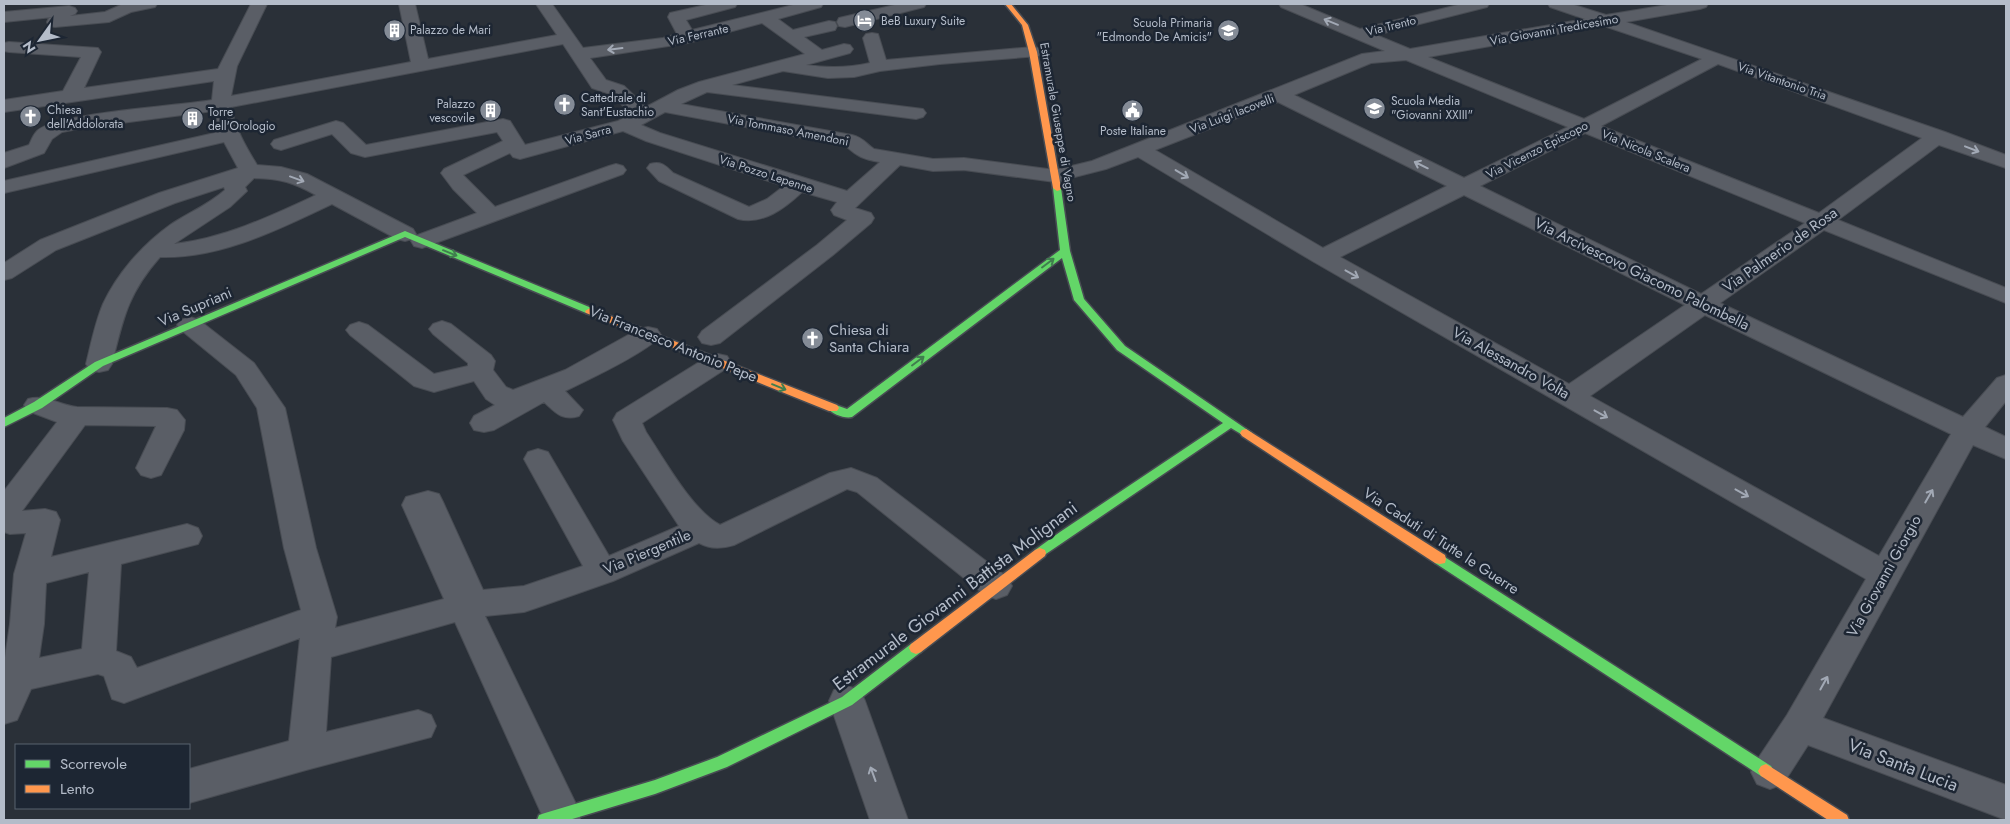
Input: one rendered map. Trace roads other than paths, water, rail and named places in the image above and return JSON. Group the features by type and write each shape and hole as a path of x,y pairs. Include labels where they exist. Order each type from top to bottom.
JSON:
{"street":[{"path":"55,22 109,17 126,8 149,4"},
{"path":"250,171 230,135 221,104 224,74 259,4"},
{"path":"407,4 410,10 421,66"},
{"path":"544,4 599,84 617,90 644,114"},
{"path":"688,38 676,17 729,4"},
{"name":"Via Ferrante","path":"578,54 688,38 815,4"},
{"path":"792,35 918,4"},
{"name":"Estramurale Giuseppe di Vagno","path":"1008,4 1025,25 1032,52 1055,176 1065,251"},
{"name":"Via Nicola Scalera","path":"1287,4 1408,55 2006,296"},
{"name":"Via Trento","path":"1360,34 1481,4"},
{"name":"Via Vitantonio Tria","path":"1556,4 1716,58 1938,136 2006,162"},
{"name":"Via Giovanni Tredicesimo","path":"1408,55 1700,4"},
{"path":"6,49 37,36 75,8"},
{"path":"4,17 75,8"},
{"path":"766,18 792,35 818,56"},
{"path":"642,27 650,45"},
{"path":"13,158 37,149 44,135 56,128 83,122 193,109 567,38"},
{"path":"872,38 880,66"},
{"path":"6,49 92,52 70,96"},
{"name":"Via Sarra","path":"514,143 520,153 625,125 685,94 706,86 844,49"},
{"path":"779,66 828,73 854,72 880,66 1032,52"},
{"name":"Via Luigi Iacovelli","path":"1055,176 1099,165 1140,150 1279,96 1368,58 1408,55"},
{"name":"Via Vicenzo Episcopo","path":"1322,257 1585,126 1716,58"},
{"path":"4,106 224,74"},
{"name":"Via Tommaso Amendoni","path":"706,86 723,90 916,112"},
{"path":"83,122 100,91"},
{"name":"Via Arcivescovo Giacomo Palombella","path":"1279,96 1704,305 2006,449"},
{"name":"Via Tommaso Amendoni","path":"663,106 852,141 860,145 859,149 862,152 869,154 934,165 964,164 1055,176"},
{"path":"281,144 336,127 358,149 366,151 503,125 514,143 451,173 457,182 491,216"},
{"name":"Via Pozzo Lepenne","path":"625,125 653,137 852,199"},
{"path":"4,187 230,135"},
{"name":"Via Palmerio de Rosa","path":"1571,396 1822,222 1938,136"},
{"name":"Via Alessandro Volta","path":"1140,150 1322,257 1884,574"},
{"path":"702,529 687,516 627,420 707,349 863,218 842,210 896,158"},
{"path":"657,168 666,177 746,214 760,213 770,208 799,184"},
{"path":"414,237 491,216 616,170"},
{"path":"99,364 116,304 140,266 154,250 178,230 225,202 236,191 234,186 250,171"},
{"path":"4,273 48,245 167,198 250,171"},
{"name":"Via Francesco Antonio Pepe","path":"250,171 280,173 300,178 414,237 648,335 707,349 848,414 1065,251"},
{"path":"154,250 182,250 256,230 332,196"},
{"name":"Via Supriani","path":"4,423 38,405 99,364 190,325 414,237"},
{"name":"Via Caduti di Tutte le Guerre","path":"1065,251 1079,300 1121,348 1231,423 1770,772 1841,820"},
{"path":"190,325 245,369 270,408 318,631 313,663 306,753"},
{"path":"442,329 482,361 480,371 501,398 511,400 547,389"},
{"path":"359,330 424,380 434,383 480,371"},
{"path":"484,423 547,389 615,356 648,335"},
{"name":"Via Giovanni Giorgio","path":"1770,772 1800,726 1884,574 1967,430 2006,384"},
{"path":"547,389 569,410"},
{"path":"38,405 60,414 77,416 167,417 171,420 170,430 151,468"},
{"path":"4,512 77,416"},
{"name":"Estramurale Giovanni Battista Molignani","path":"556,819 655,787 722,762 847,701 1064,535 1231,423"},
{"path":"538,460 602,572"},
{"name":"Via Piergentile","path":"98,660 120,667 124,688 318,631 348,640 474,604 524,599 602,572 702,529 712,536 723,537 840,480 851,478 866,485 996,586"},
{"path":"474,604 428,502 417,505 556,819"},
{"path":"4,521 10,523 45,520 30,574 27,624 19,677 4,709"},
{"path":"30,574 187,536"},
{"path":"19,677 98,660 106,555"},
{"path":"847,701 889,820"},
{"path":"190,786 306,753 418,726"},
{"name":"Via Santa Lucia","path":"1800,726 2006,803"}],"place":[{"name":"BeB Luxury Suite","path":"865,21"},
{"name":"Palazzo de Mari","path":"394,30"},
{"name":"Scuola Primaria \"Edmondo De Amicis\"","path":"1228,30"},
{"name":"Cattedrale di Sant'Eustachio","path":"565,105"},
{"name":"Scuola Media \"Giovanni XXIII\"","path":"1375,108"},
{"name":"Poste Italiane","path":"1133,110"},
{"name":"Palazzo vescovile","path":"491,111"},
{"name":"Chiesa dell'Addolorata","path":"31,117"},
{"name":"Torre dell'Orologio","path":"192,119"},
{"name":"Chiesa di Santa Chiara","path":"813,339"}]}
